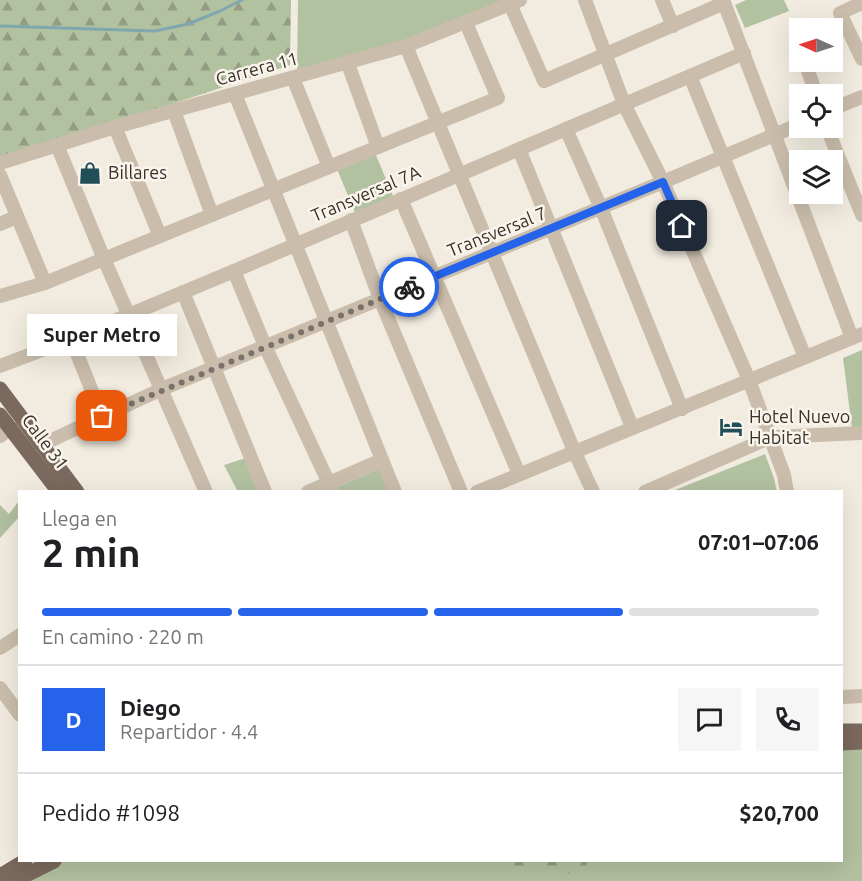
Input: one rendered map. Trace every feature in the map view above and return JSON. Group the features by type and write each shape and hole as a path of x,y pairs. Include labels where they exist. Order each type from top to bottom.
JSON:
{"main road":[{"name":"Calle 31","path":"0,389 76,490"},
{"name":"Calle 31","path":"0,415 5,432 57,490"},
{"path":"843,731 862,731"},
{"path":"843,743 862,742"},
{"path":"0,876 23,862"},
{"path":"14,881 52,862"}],"street":[{"path":"585,0 604,57 624,104 663,182 749,380 771,437 787,490"},
{"path":"663,0 673,26"},
{"path":"482,490 857,336 774,135 724,2 604,57 544,81 515,2"},
{"name":"Carrera 11","path":"0,163 115,127 406,46 515,2"},
{"path":"862,3 840,13 862,59"},
{"path":"0,296 45,283 498,98 466,22"},
{"path":"406,46 575,453 593,490"},
{"name":"Transversal 7A","path":"0,366 234,271 744,53"},
{"path":"348,64 378,147"},
{"path":"690,76 805,357"},
{"path":"293,78 329,167"},
{"path":"235,94 394,490"},
{"path":"843,105 862,97"},
{"path":"174,111 212,215"},
{"path":"115,127 160,236"},
{"path":"566,129 601,208 682,409"},
{"name":"Transversal 7","path":"43,444 162,389 789,129"},
{"path":"831,138 862,215"},
{"path":"57,145 205,490"},
{"path":"519,149 632,428"},
{"path":"0,175 45,283"},
{"path":"401,199 519,474"},
{"path":"0,224 16,217"},
{"path":"351,220 380,299 460,490"},
{"path":"234,271 265,346 331,488 382,460"},
{"path":"183,292 264,490"},
{"path":"71,339 102,416"},
{"path":"5,432 43,444"},
{"path":"650,490 771,437 862,433"},
{"path":"0,648 18,636"},
{"path":"0,688 18,712"},
{"path":"843,697 862,696"}],"green space":[{"path":"0,0 291,0 290,65 0,161"},
{"path":"298,0 513,0 413,43 297,74"},
{"path":"746,0 784,0 789,11 745,28 735,5"},
{"path":"375,153 394,198 356,215 337,169"},
{"path":"862,350 862,427 852,428 843,358"},
{"path":"765,454 777,490 675,490"},
{"path":"246,458 259,490 237,490 224,465"},
{"path":"381,468 389,490 331,490"},
{"path":"18,502 18,518 0,538 0,505 9,514"},
{"path":"862,746 862,881 21,881 60,862 843,862 843,747"},
{"path":"523,862 527,867 525,879 517,882 509,879 506,871 509,863"},
{"path":"542,862 587,862 582,877 567,873 560,865 552,876 540,874 536,865"}],"waterway":[{"path":"0,26 155,31 188,24 242,0"}],"way so far":[{"path":"102,416 409,287"}],"place":[{"name":"Billares","path":"90,173"},
{"name":"Super Metro","path":"102,416"},
{"name":"Hotel Nuevo Habitat","path":"731,427"}],"route":[{"path":"409,287 663,182 682,226"}]}
